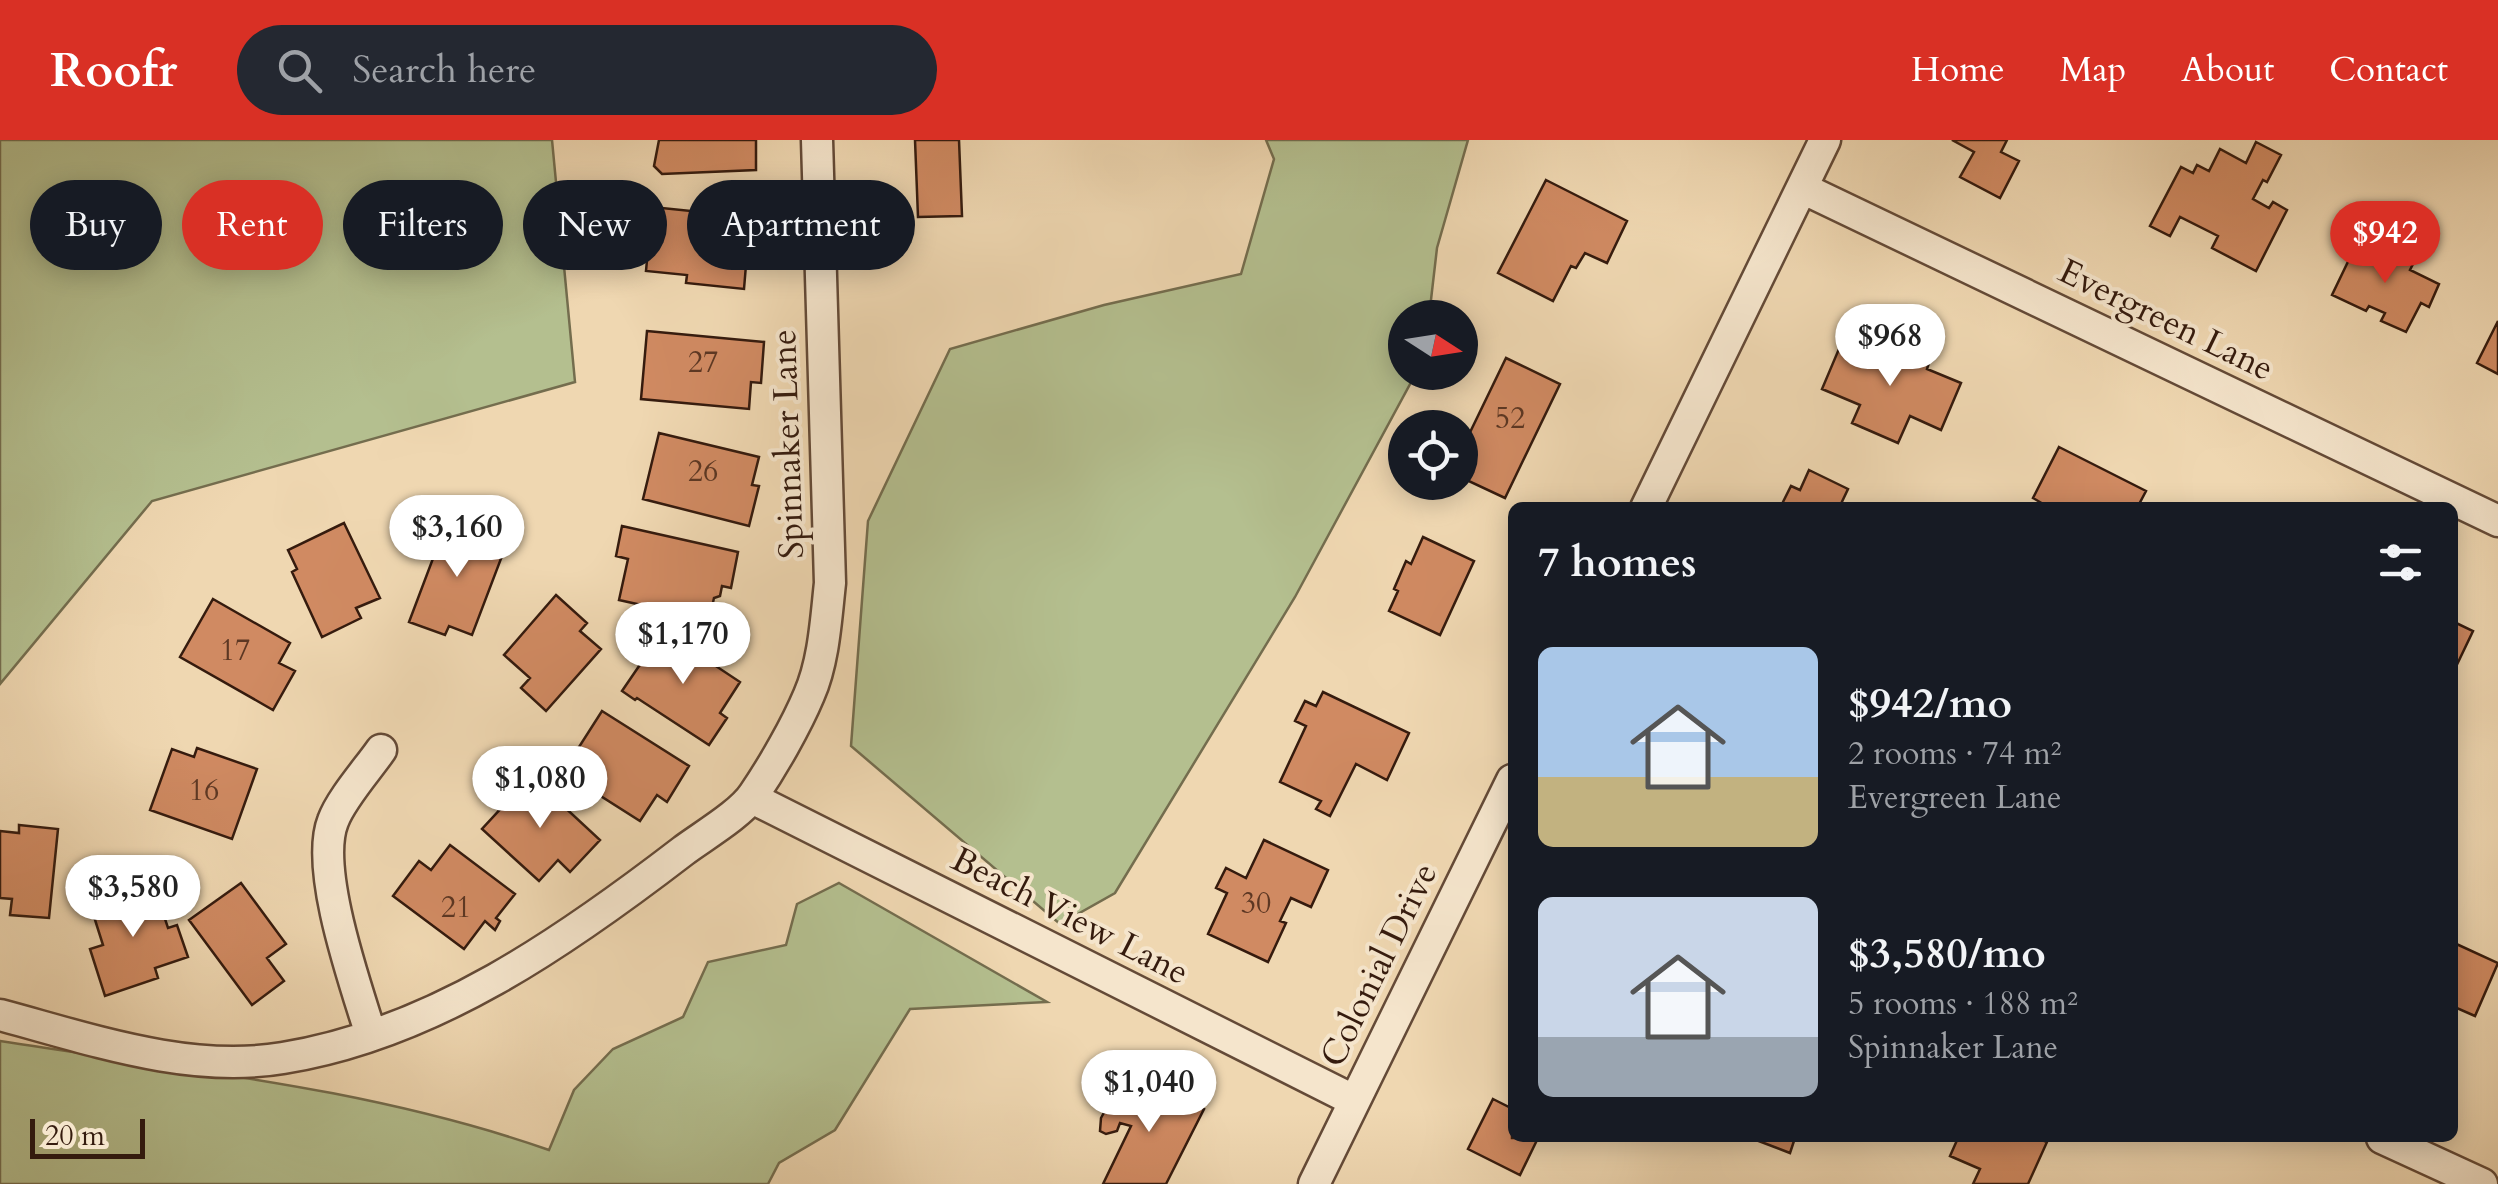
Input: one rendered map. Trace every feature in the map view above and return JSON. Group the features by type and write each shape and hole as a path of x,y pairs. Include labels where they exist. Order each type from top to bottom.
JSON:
{"street":[{"name":"Spinnaker Lane","path":"0,1016 162,1056 218,1060 282,1059 371,1036 441,1008 509,970 636,887 752,798 810,693 825,632 830,583 817,140"},
{"path":"1649,502 1825,140"},
{"name":"Evergreen Lane","path":"1802,188 2498,520"},
{"path":"371,1036 337,923 329,868 332,822 381,750"},
{"name":"Colonial Drive","path":"1314,1184 1508,788"},
{"name":"Beach View Lane","path":"752,798 1353,1100"},
{"path":"2391,1142 2482,1184"}],"green space":[{"path":"0,140 552,140 556,180 523,180 523,270 564,270 575,382 152,501 0,684"},
{"path":"1266,140 1468,140 1437,248 1431,300 1388,300 1388,390 1407,390 1396,410 1388,410 1388,425 1295,597 1115,893 1060,924 851,746 868,521 950,349 1104,305 1241,274 1274,159"},
{"path":"839,883 1047,1002 910,1009 835,1130 779,1163 768,1184 0,1184 0,1041 346,1096 482,1129 549,1150 574,1090 613,1049 683,1017 708,962 786,945 797,904"}],"building":[{"path":"659,140 756,140 756,170 662,174 654,166"},
{"path":"915,140 959,140 962,216 918,217"},
{"path":"1952,140 2007,140 2001,152 2019,161 2000,198 1960,177 1974,152"},
{"path":"2256,142 2281,155 2253,199 2269,208 2273,202 2287,210 2256,271 2212,248 2218,236 2180,217 2170,236 2150,226 2181,167 2193,173 2197,165 2209,171 2220,149 2246,163"},
{"path":"1546,180 1627,221 1607,263 1585,253 1576,268 1571,266 1553,301 1498,273"},
{"path":"667,209 687,211 687,270 746,270 744,289 686,283 687,275 646,271 667,270"},
{"path":"2356,245 2385,259 2391,246 2416,258 2410,270 2439,284 2429,307 2421,303 2406,332 2381,321 2385,313 2369,306 2366,311 2332,295"},
{"path":"2498,321 2498,374 2477,363"},
{"path":"647,331 764,342 761,383 751,382 749,409 641,399"},
{"path":"1844,337 1886,354 1889,346 1929,363 1927,369 1961,383 1941,430 1910,416 1898,443 1852,423 1860,405 1822,389"},
{"path":"1506,358 1560,384 1505,498 1478,485 1478,416"},
{"path":"659,433 759,457 752,485 759,486 749,526 643,499"},
{"path":"2059,447 2146,491 2140,502 2040,502 2033,498"},
{"path":"1809,470 1848,489 1842,502 1783,502 1791,486 1800,490"},
{"path":"458,518 487,529 484,537 496,542 492,552 502,556 472,635 449,626 445,635 409,622 446,524 455,527"},
{"path":"344,523 380,598 356,608 361,618 322,637 292,572 297,569 288,550"},
{"path":"622,526 738,552 731,588 722,586 720,596 714,598 709,620 619,600 628,559 616,556"},
{"path":"1423,537 1474,561 1440,635 1389,611 1406,561 1411,564"},
{"path":"556,595 587,623 580,631 601,649 546,711 521,688 530,678 504,655"},
{"path":"213,599 290,643 279,663 295,671 273,710 180,657"},
{"path":"2458,624 2473,631 2458,662"},
{"path":"663,631 740,682 720,713 727,718 709,745 622,691"},
{"path":"1323,692 1409,733 1387,780 1356,764 1330,816 1316,809 1321,801 1280,782 1306,726 1295,721 1305,701 1316,706"},
{"path":"602,711 689,766 667,802 657,795 640,821 563,772"},
{"path":"197,748 257,769 232,839 150,810 172,749 194,757"},
{"path":"531,776 600,840 570,872 558,860 539,881 482,829"},
{"path":"19,825 58,829 49,918 10,915 12,899 0,898 0,831 19,833"},
{"path":"1264,840 1328,870 1311,907 1291,898 1280,921 1286,923 1268,962 1208,934 1227,893 1216,888 1226,868 1246,878"},
{"path":"450,845 515,894 496,918 500,921 495,930 485,921 464,949 393,896 419,861 431,870"},
{"path":"153,883 168,928 177,925 188,957 155,968 158,978 105,996 90,949 103,945 90,904"},
{"path":"241,883 286,944 267,958 284,981 252,1005 189,920"},
{"path":"2458,945 2498,963 2475,1016 2458,1009"},
{"path":"1152,1086 1204,1109 1166,1184 1103,1184 1131,1126 1120,1123 1117,1131 1106,1134 1100,1131 1101,1118 1118,1087 1145,1100"},
{"path":"1493,1099 1508,1106 1508,1142 1536,1142 1520,1175 1468,1149"},
{"path":"1761,1142 1794,1142 1790,1153"},
{"path":"1956,1142 2047,1142 2028,1184 1973,1184 1980,1169 1950,1156"}]}
